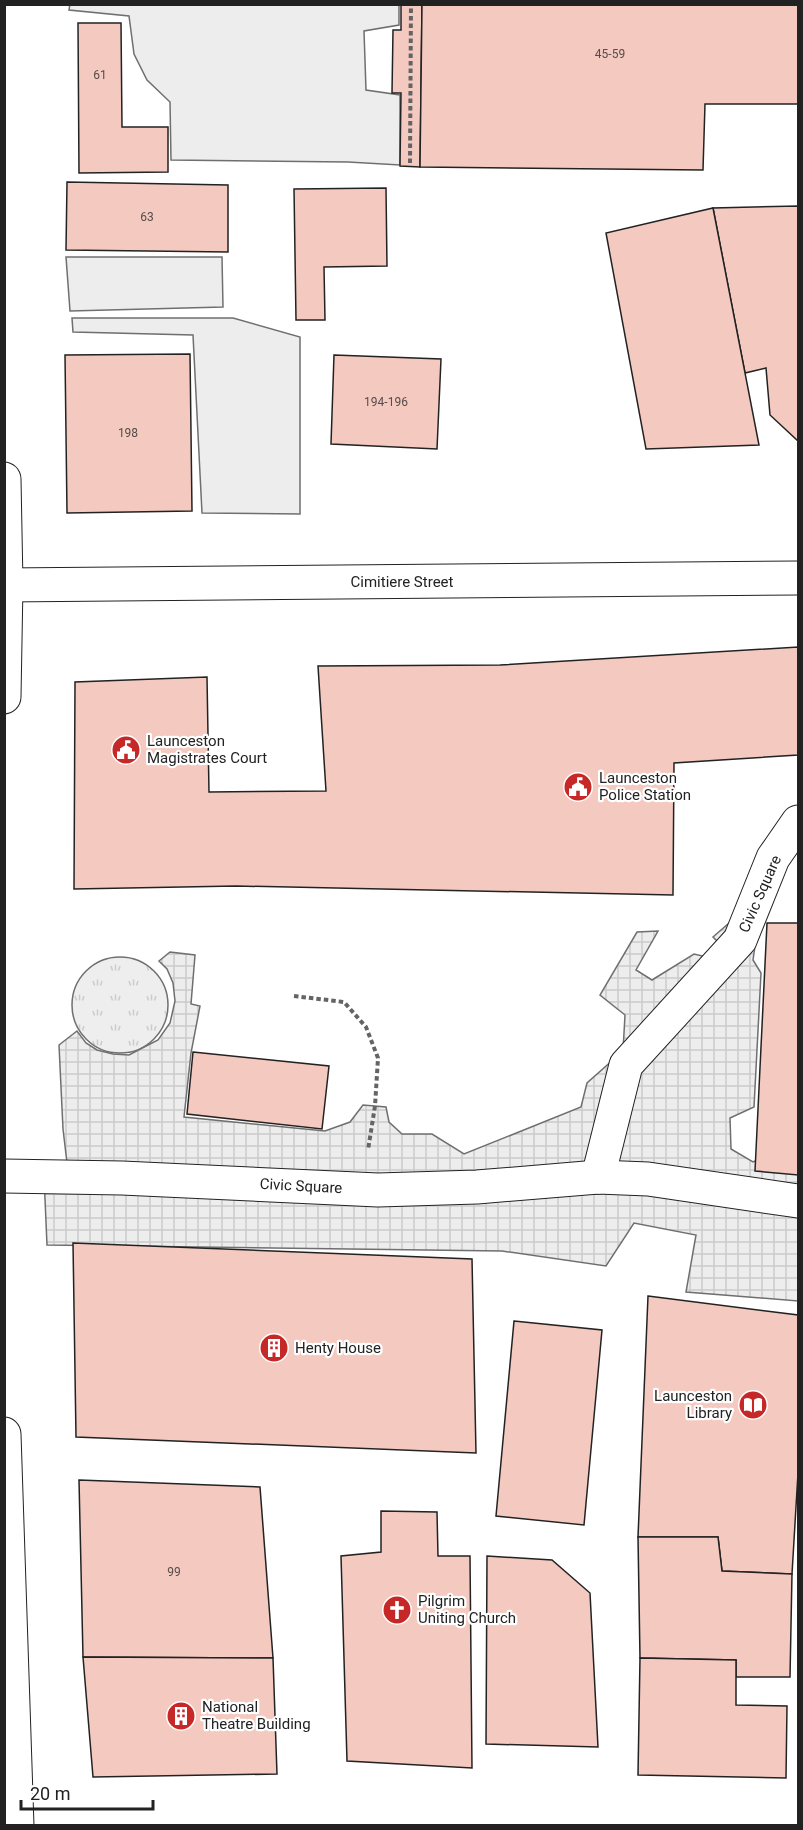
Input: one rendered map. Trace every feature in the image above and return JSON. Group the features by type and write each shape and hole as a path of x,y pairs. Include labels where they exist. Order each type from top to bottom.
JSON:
{"street":[{"path":"4,479 4,697"},
{"name":"Cimitiere Street","path":"5,584 798,578"},
{"name":"Civic Square","path":"598,1177 626,1065 740,940 774,858 798,822"},
{"name":"Civic Square","path":"4,1176 122,1178 421,1190 598,1177 648,1179 798,1201"},
{"path":"4,1434 17,1826"}],"path":[{"path":"410,163 411,4"},
{"path":"294,996 344,1002 366,1027 378,1058 375,1106 362,1189"}],"green space":[{"path":"120,957 138,961 154,971 164,987 168,1005 164,1023 154,1039 138,1049 120,1053 102,1049 86,1039 76,1023 72,1005 76,987 86,971 102,961"}],"shaded area":[{"path":"70,4 399,5 399,25 364,31 366,90 400,95 400,165 348,162 171,160 170,102 147,80 134,54 129,16 69,10"},
{"path":"66,257 222,257 223,307 70,311"},
{"path":"72,318 233,318 300,337 300,514 202,513 193,335 73,332"},
{"path":"736,917 759,918 753,960 761,973 754,1107 730,1118 731,1149 753,1162 777,1152 798,1155 798,1301 686,1292 696,1235 634,1223 606,1266 502,1251 47,1245 44,1176 69,1180 63,1129 59,1045 77,1031 86,1043 97,1050 129,1055 158,1040 170,1023 175,1001 173,983 167,969 159,961 170,952 195,955 191,1004 200,1006 191,1053 184,1117 325,1131 350,1122 363,1105 386,1107 389,1122 402,1134 432,1134 464,1154 581,1107 587,1083 623,1051 625,1015 600,995 637,932 658,931 636,970 652,980 694,954 715,959 725,949 713,937"}],"building":[{"path":"401,4 422,4 420,167 400,166 401,93 392,93 393,30 401,30"},
{"path":"422,4 798,4 798,104 705,104 703,170 420,167"},
{"path":"78,23 121,23 122,127 168,127 168,172 79,173"},
{"path":"67,182 228,185 228,252 66,250"},
{"path":"386,188 387,266 324,267 325,320 296,320 294,189"},
{"path":"798,206 798,441 770,415 766,368 745,373 713,208"},
{"path":"713,208 759,445 646,449 606,233"},
{"path":"190,354 192,511 67,513 65,355"},
{"path":"334,355 441,359 437,449 331,444"},
{"path":"798,647 798,755 674,763 673,895 236,886 74,889 75,682 207,677 209,792 326,791 318,666 500,665"},
{"path":"767,923 798,923 798,1175 755,1171"},
{"path":"193,1052 329,1066 322,1129 187,1114"},
{"name":"Henty House","path":"73,1243 472,1259 476,1453 76,1437"},
{"path":"648,1296 798,1315 798,1473 792,1574 722,1571 718,1537 638,1537"},
{"path":"514,1321 602,1330 584,1525 496,1516"},
{"path":"79,1480 260,1487 273,1658 83,1657"},
{"path":"381,1511 437,1512 438,1556 470,1556 472,1768 347,1761 341,1556 381,1552"},
{"path":"638,1537 718,1537 722,1571 792,1574 790,1677 736,1677 736,1660 640,1658"},
{"path":"487,1556 552,1560 590,1593 598,1747 486,1744"},
{"name":"National Theatre Building","path":"83,1657 273,1658 277,1774 93,1777"},
{"path":"640,1658 736,1660 736,1705 787,1706 786,1778 638,1775"}],"place":[{"name":"Launceston Magistrates Court","path":"126,750"},
{"name":"Launceston Police Station","path":"578,787"},
{"name":"Henty House","path":"274,1348"},
{"name":"Launceston Library","path":"753,1405"},
{"name":"Pilgrim Uniting Church","path":"397,1610"},
{"name":"National Theatre Building","path":"181,1716"}]}
